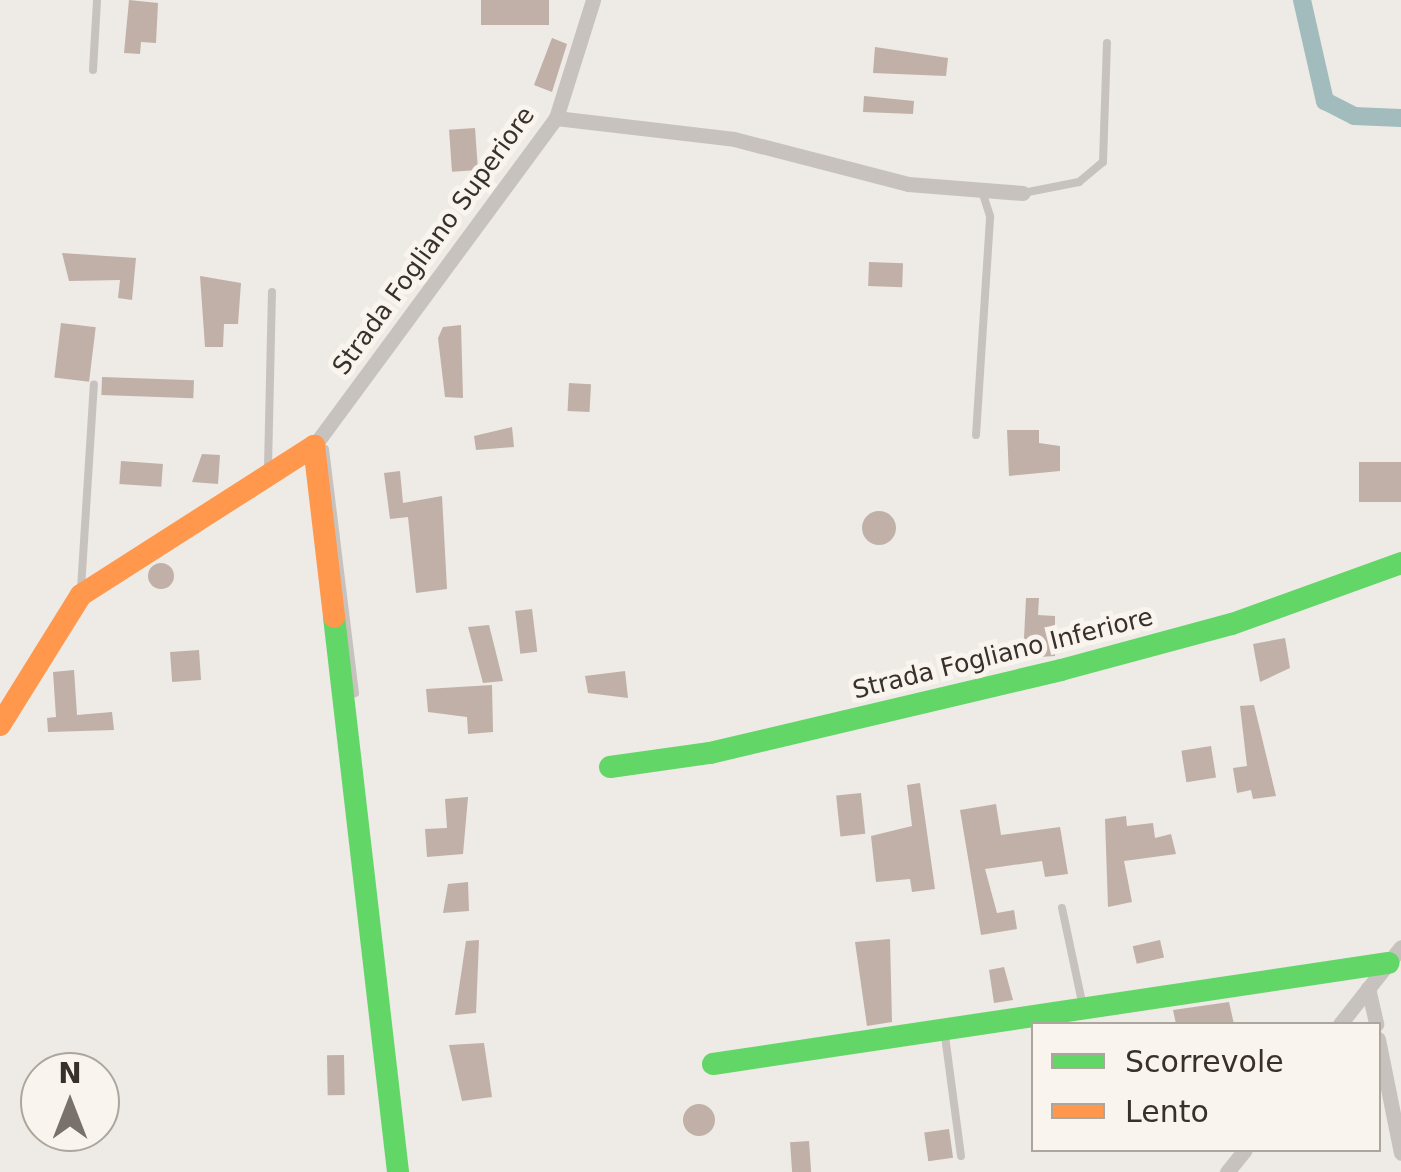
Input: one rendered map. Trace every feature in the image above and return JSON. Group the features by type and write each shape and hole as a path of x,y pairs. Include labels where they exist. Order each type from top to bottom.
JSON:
{"street":[{"name":"Strada Fogliano Superiore","path":"318,441 556,118 593,0"},
{"path":"556,118 734,140 983,195 1023,192"},
{"path":"0,725 80,595 268,477 318,441 398,1172"},
{"name":"Strada Fogliano Inferiore","path":"610,768 710,753 1061,670 1232,624 1401,563"},
{"path":"1034,1022 1394,955"},
{"path":"1342,1022 1394,955"},
{"path":"1368,988 1376,1022"},
{"path":"713,1064 1031,1022"},
{"path":"1381,1054 1401,1153"},
{"path":"1228,1172 1243,1152"}],"lane":[{"path":"92,70 98,0"},
{"path":"1023,192 1079,182 1103,162 1107,43"},
{"path":"976,435 990,216 983,195"},
{"path":"268,477 272,292"},
{"path":"80,595 94,384"},
{"path":"318,441 355,693"},
{"path":"1062,908 1084,1014"},
{"path":"946,1036 961,1156"}],"building":[{"path":"129,0 158,3 156,43 141,42 140,54 124,53"},
{"path":"481,0 549,0 549,25 481,25"},
{"path":"552,38 567,44 552,92 534,85"},
{"path":"875,47 948,58 946,76 873,73"},
{"path":"864,96 914,101 913,114 863,112"},
{"path":"475,128 478,170 452,172 449,130"},
{"path":"62,253 136,258 132,300 118,298 120,280 69,281"},
{"path":"869,262 903,263 902,287 868,286"},
{"path":"200,276 241,283 238,324 224,324 223,347 205,347"},
{"path":"61,323 96,327 89,382 54,378"},
{"path":"461,325 463,398 445,397 438,338 443,327"},
{"path":"102,377 194,380 193,398 101,395"},
{"path":"569,383 591,384 590,412 568,411"},
{"path":"512,427 514,447 476,450 474,436"},
{"path":"1007,430 1039,430 1039,443 1060,446 1060,471 1009,476"},
{"path":"202,454 220,455 218,484 192,482"},
{"path":"121,461 163,464 161,487 119,484"},
{"path":"1359,462 1401,462 1401,502 1359,502"},
{"path":"400,471 403,503 442,496 447,589 416,593 408,517 390,519 384,473"},
{"path":"879,511 891,516 896,528 891,540 879,545 867,540 862,528 867,516"},
{"path":"161,563 171,566 171,586 161,589 151,586 148,576 151,566"},
{"path":"1026,598 1039,598 1038,615 1055,616 1055,656 1023,658"},
{"path":"532,609 537,652 520,654 515,611"},
{"path":"489,625 503,681 483,683 468,627"},
{"path":"1285,638 1290,668 1260,682 1253,644"},
{"path":"199,650 201,680 172,682 170,652"},
{"path":"74,670 77,715 112,712 114,730 48,732 47,718 56,717 53,672"},
{"path":"625,671 628,698 588,693 585,676"},
{"path":"492,685 493,732 468,734 467,717 428,712 426,689"},
{"path":"1254,705 1276,796 1253,799 1251,790 1237,793 1233,768 1247,766 1240,706"},
{"path":"1211,746 1216,778 1186,782 1181,751"},
{"path":"920,783 935,889 912,892 910,879 876,882 871,836 912,826 907,785"},
{"path":"861,793 865,834 840,836 836,796"},
{"path":"468,797 463,854 427,857 425,829 447,828 445,799"},
{"path":"996,804 1001,835 1060,827 1068,874 1045,877 1042,861 985,869 997,913 1014,910 1017,929 981,935 960,810"},
{"path":"1126,816 1127,826 1153,823 1155,838 1171,834 1176,854 1124,861 1132,902 1108,907 1105,819"},
{"path":"468,882 469,911 443,913 448,884"},
{"path":"890,939 892,1022 867,1026 855,942"},
{"path":"479,940 476,1013 455,1015 466,941"},
{"path":"1160,940 1164,958 1137,964 1133,946"},
{"path":"1004,967 1013,1000 994,1003 989,970"},
{"path":"1229,1002 1234,1022 1176,1022 1173,1010"},
{"path":"484,1043 492,1097 462,1101 449,1045"},
{"path":"327,1055 344,1055 345,1095 328,1095"},
{"path":"699,1104 710,1109 715,1120 710,1131 699,1136 688,1131 683,1120 688,1109"},
{"path":"949,1129 953,1158 928,1161 924,1132"},
{"path":"809,1141 811,1172 792,1172 790,1142"}],"waterway":[{"path":"1302,0 1325,101 1354,116 1401,118"}],"traffic: fast":[{"path":"610,767 710,753 1061,670 1232,624 1401,563"},
{"path":"334,617 398,1172"},
{"path":"713,1064 1388,963"}],"traffic: slow":[{"path":"0,725 81,595 314,446 334,617"}]}
